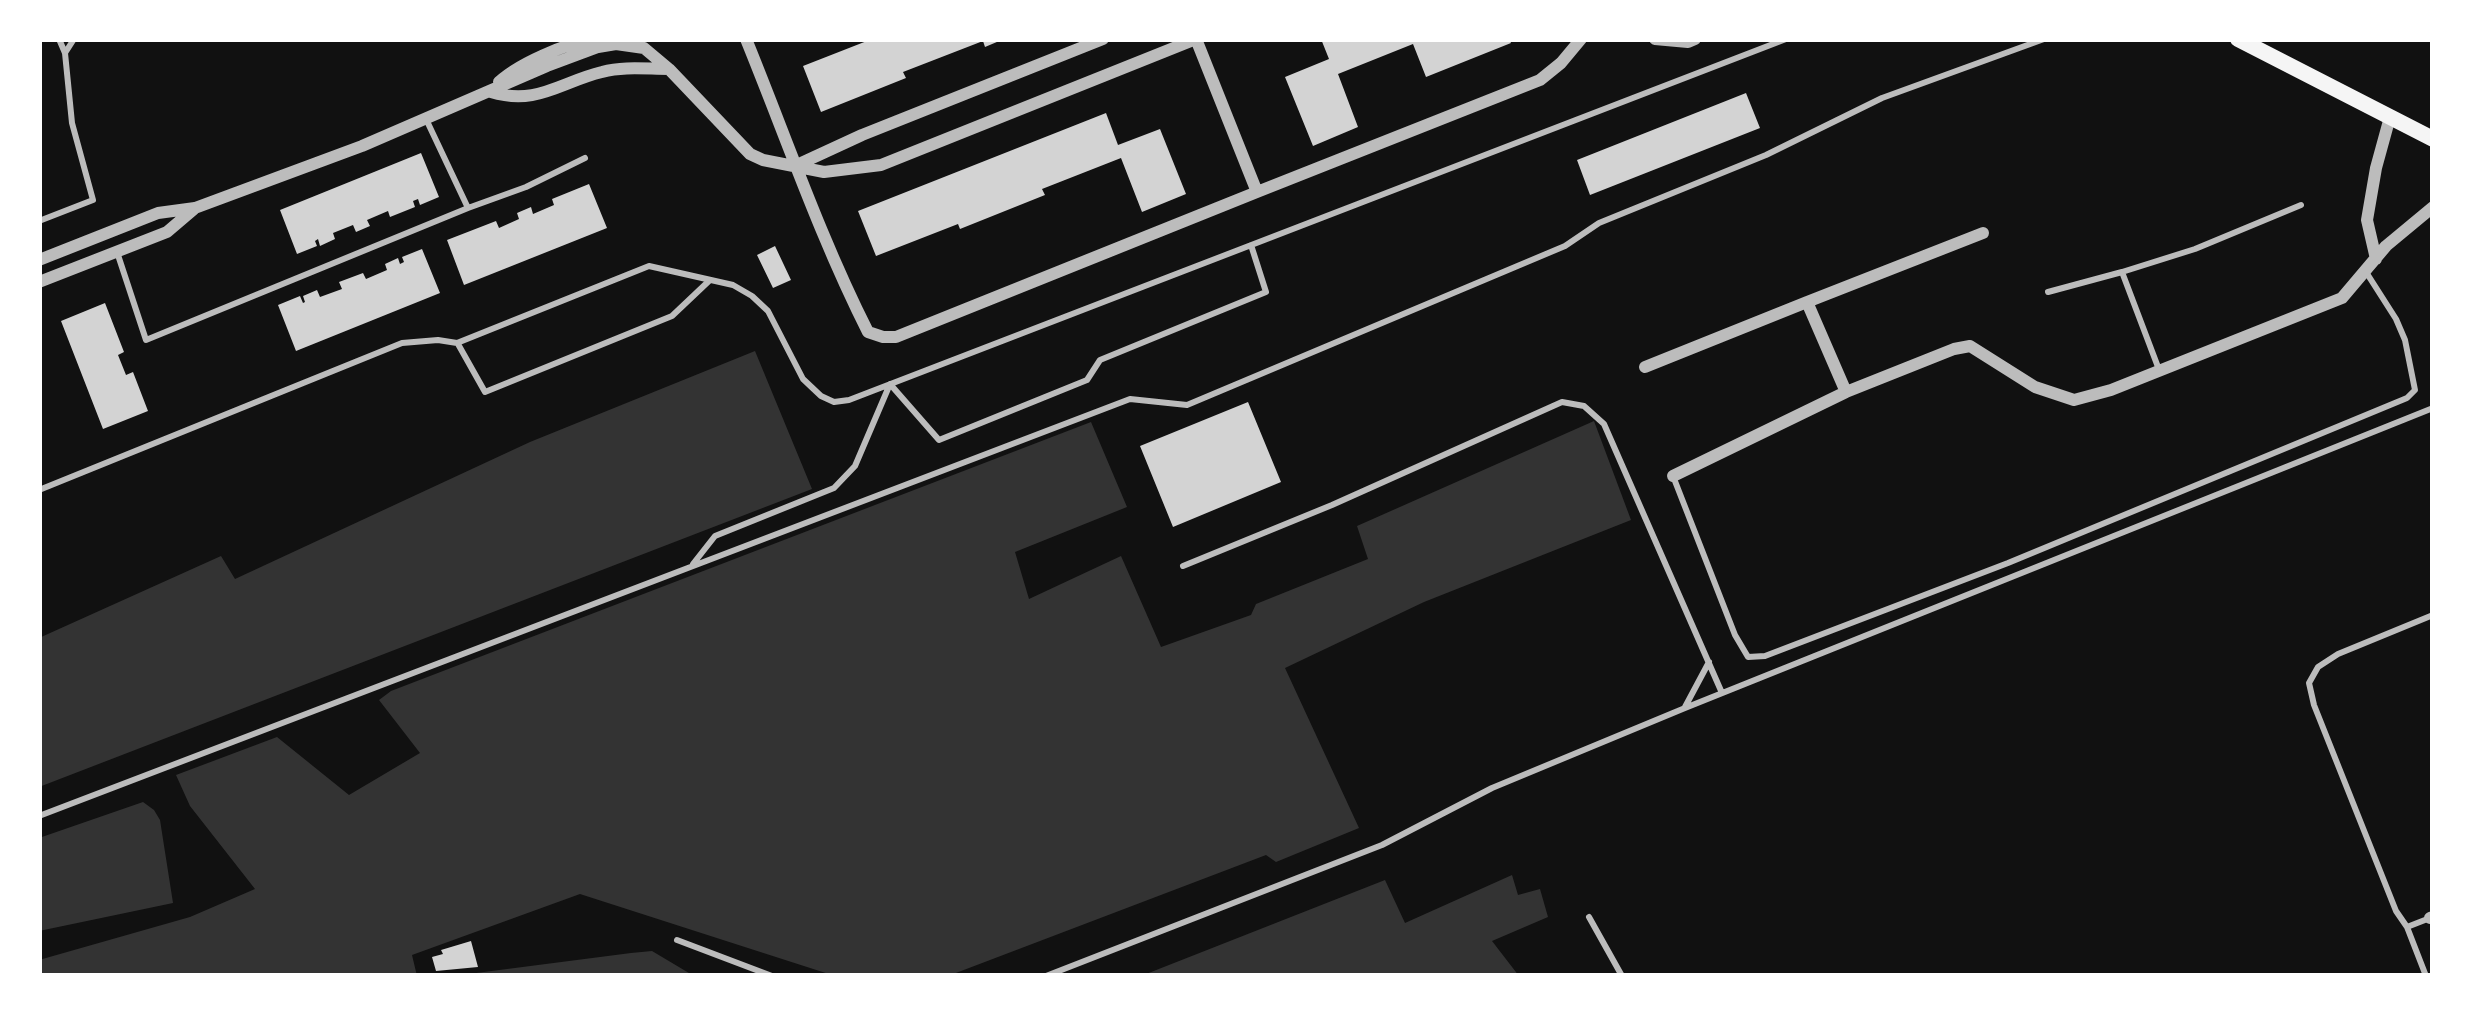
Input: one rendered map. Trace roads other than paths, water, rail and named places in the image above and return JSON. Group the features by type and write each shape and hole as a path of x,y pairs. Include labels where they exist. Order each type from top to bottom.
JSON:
{"main road":[{"path":"2238,39 2433,139"}],"street":[{"path":"490,92 521,66 592,39 644,48 750,154 824,172 881,165 1196,39 1257,192"},
{"path":"746,39 818,225 868,332 883,337 896,337 1540,80 1581,39"},
{"path":"797,165 1103,39"},
{"path":"1655,39 1695,39"},
{"path":"39,260 158,213 195,208 362,146 547,66 616,44"},
{"path":"547,66 557,88"},
{"path":"490,92 531,97 609,70 669,69"},
{"path":"2376,259 2367,220 2390,117"},
{"path":"1673,476 1846,392 1954,349 1970,346 2035,387 2074,400 2111,390 2342,298 2386,246 2433,207"},
{"path":"39,282 167,232 195,208"},
{"path":"1645,367 1983,232"},
{"path":"60,251 66,272"},
{"path":"1807,302 1846,392"}],"lane":[{"path":"39,221 93,200 72,123 65,53 59,39"},
{"path":"65,53 74,39"},
{"path":"39,490 402,343 457,343 650,266 734,285 752,296 768,311 803,379 834,402 850,400 1786,39"},
{"path":"39,816 1130,399 1187,405 1565,246 1599,223 1766,155 1882,98 2044,39"},
{"path":"426,118 468,208"},
{"path":"116,252 146,340 526,187 585,158"},
{"path":"2048,292 2195,249 2301,205"},
{"path":"890,384 939,440 1087,380 1100,360 1266,292 1251,245"},
{"path":"2122,272 2160,370"},
{"path":"1673,476 1736,635 1748,657 1765,656 2008,563 2407,398 2415,390 2405,340 2366,272"},
{"path":"457,343 485,392 672,316 710,280"},
{"path":"691,567 715,536 834,488 855,466 890,384"},
{"path":"1183,566 1562,402 1584,406 1604,424 1722,693"},
{"path":"1046,976 1382,845 1492,788 1685,708 2433,409"},
{"path":"2426,976 2379,870 2309,683 2318,667 2338,655 2433,615"},
{"path":"1685,708 1709,662"},
{"path":"1589,917 1622,976"},
{"path":"2407,927 2432,917"},
{"path":"677,940 772,976"}]}
